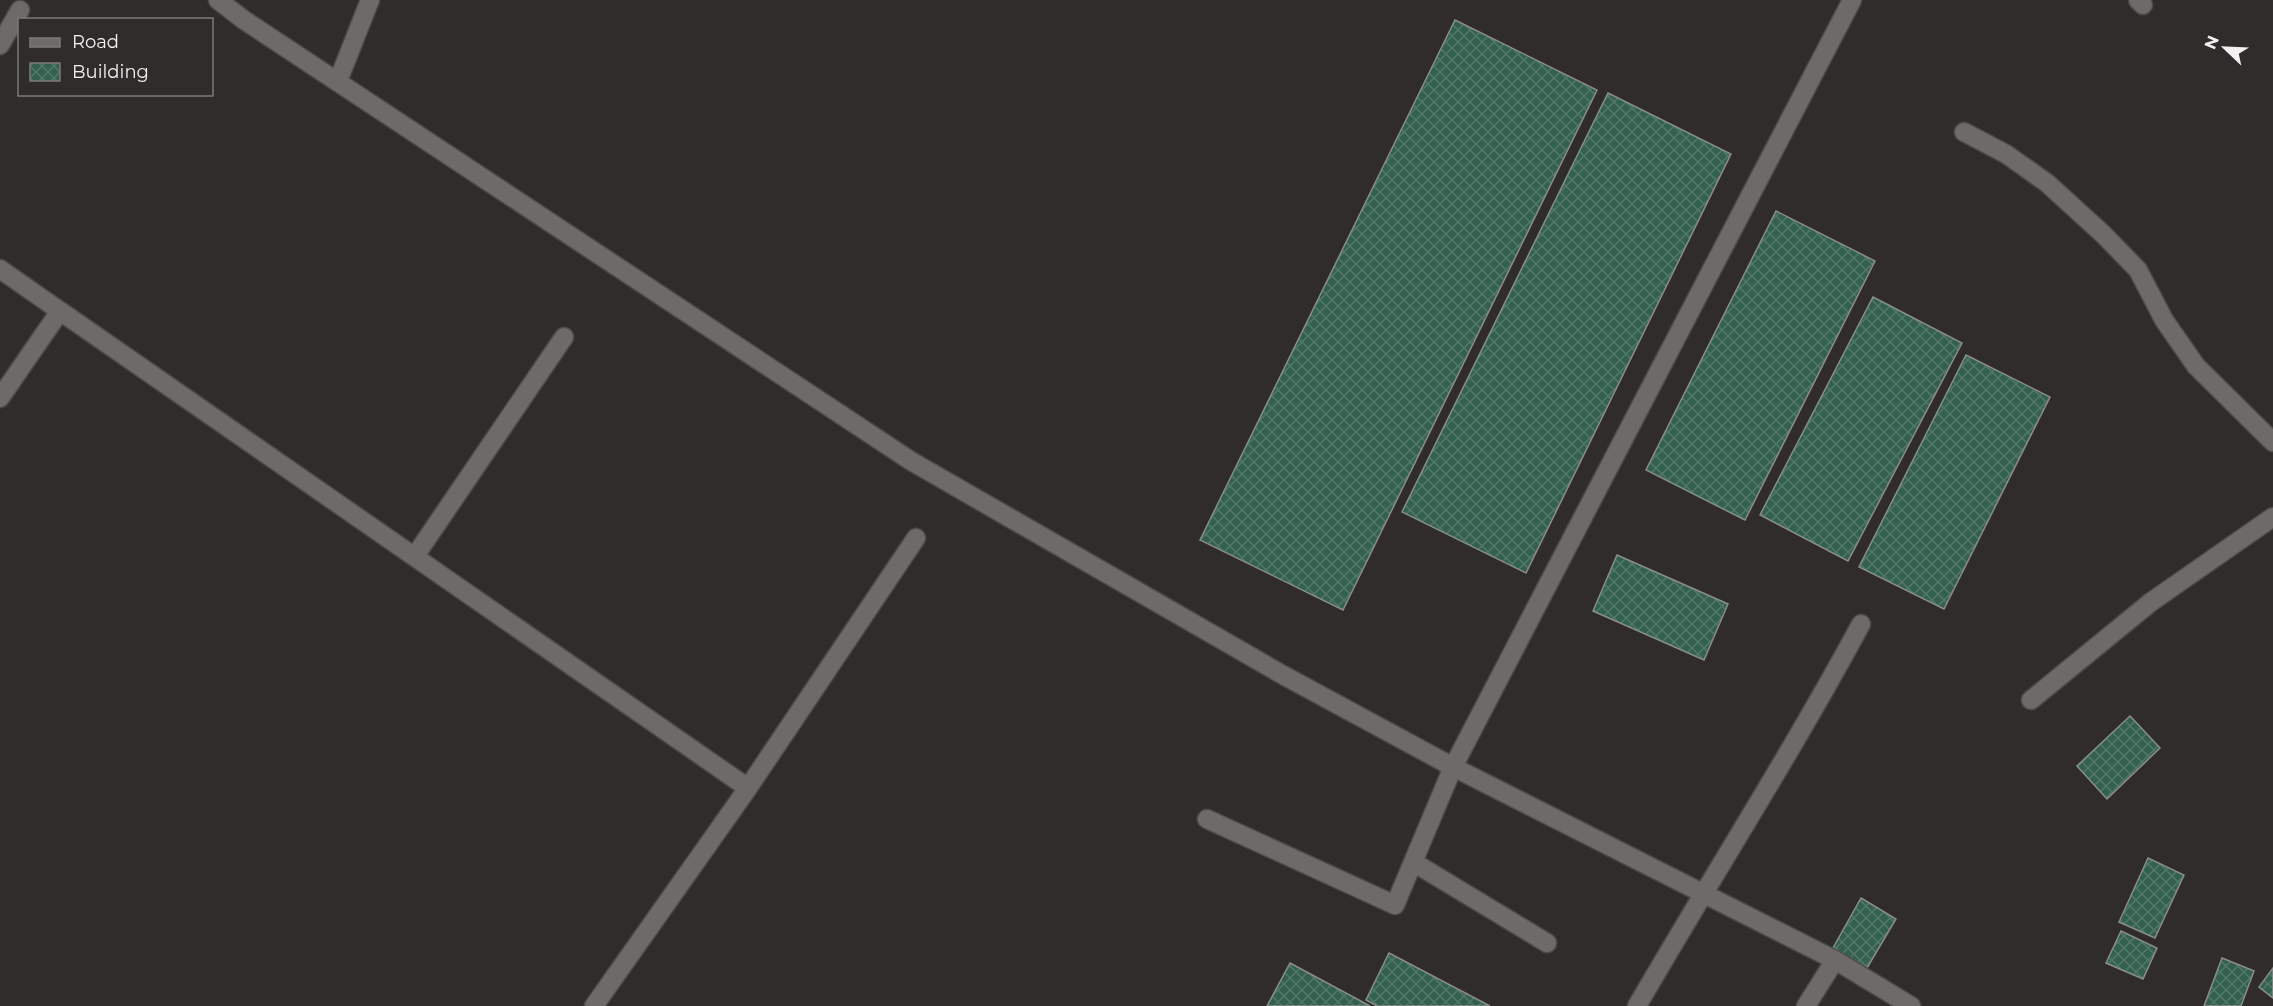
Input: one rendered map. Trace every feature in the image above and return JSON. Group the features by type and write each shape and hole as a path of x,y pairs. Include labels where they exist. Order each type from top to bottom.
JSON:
{"street":[{"path":"218,0 243,20 911,461 1283,675 1453,767 1835,960 1911,1006"},
{"path":"338,81 370,0"},
{"path":"1207,819 1395,904 1453,767 1852,0"},
{"path":"0,45 20,10"},
{"path":"1964,132 2006,154 2047,183 2104,235 2138,270 2164,320 2196,366 2273,442"},
{"path":"0,269 748,788"},
{"path":"0,398 60,310"},
{"path":"415,556 564,337"},
{"path":"2031,700 2151,602 2273,517"},
{"path":"594,1006 748,788 916,538"},
{"path":"1637,1006 1702,892 1814,712 1861,624"},
{"path":"1413,862 1547,943"},
{"path":"1806,1006 1835,960"}],"building":[{"path":"1455,20 1597,90 1343,610 1200,540"},
{"path":"1608,93 1731,154 1526,573 1402,512"},
{"path":"1776,211 1875,261 1745,520 1646,470"},
{"path":"1873,297 1962,343 1848,561 1760,515"},
{"path":"1966,355 2050,397 1944,609 1859,567"},
{"path":"1617,555 1728,604 1704,660 1593,611"},
{"path":"2130,716 2160,748 2107,799 2077,766"},
{"path":"2148,858 2184,875 2155,938 2119,922"},
{"path":"1861,898 1896,919 1867,968 1833,948"},
{"path":"2121,931 2157,948 2143,979 2106,963"},
{"path":"1389,953 1490,1006 1377,1006 1366,1000"},
{"path":"2222,958 2254,971 2241,1006 2204,1006"},
{"path":"1290,963 1370,1006 1267,1006"},
{"path":"2273,968 2273,998 2259,987"}]}
